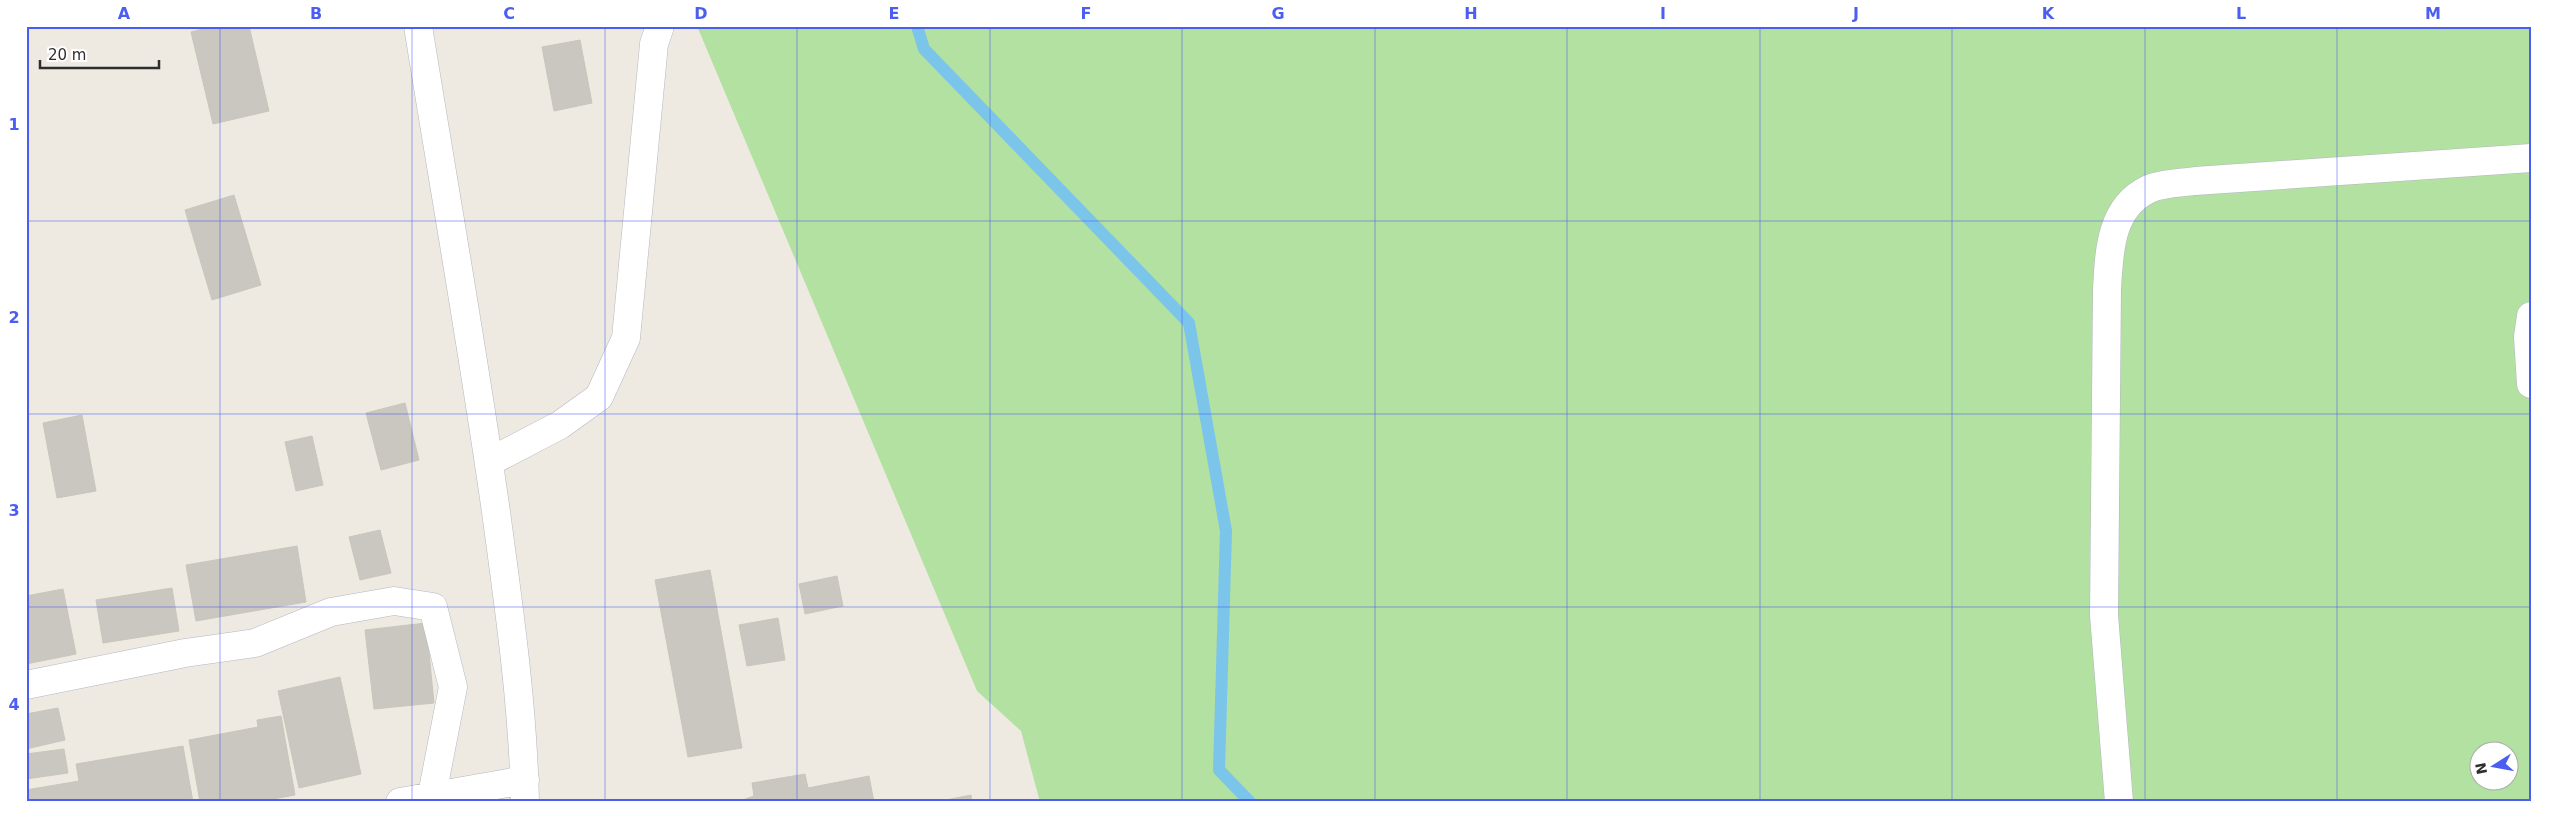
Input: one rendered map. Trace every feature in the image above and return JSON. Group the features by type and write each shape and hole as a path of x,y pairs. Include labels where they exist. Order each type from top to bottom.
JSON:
{"street":[{"path":"400,802 432,795 525,791 521,708 489,462 418,26"},
{"path":"489,462 560,425 599,397 626,338 654,44 660,26"},
{"path":"2119,802 2104,615 2107,290 2109,250 2117,220 2133,198 2150,188 2195,181 2531,158"},
{"path":"2531,316 2528,337 2531,384"},
{"path":"26,685 185,653 255,643 331,612 394,601 433,608 453,687 432,795"}],"green space":[{"path":"697,26 2531,26 2531,802 1040,802 1021,731 977,691"}],"building":[{"path":"214,26 249,26 269,111 213,124 191,32"},
{"path":"580,40 592,103 554,111 542,47"},
{"path":"234,195 261,285 212,300 185,210"},
{"path":"405,403 419,460 381,470 366,413"},
{"path":"82,415 96,491 57,498 43,423"},
{"path":"312,436 323,485 296,491 285,442"},
{"path":"380,530 391,573 360,580 349,537"},
{"path":"297,546 306,602 196,621 186,565"},
{"path":"710,570 742,748 688,757 655,580"},
{"path":"837,576 843,606 805,614 799,584"},
{"path":"172,588 179,631 103,643 96,600"},
{"path":"63,589 76,654 26,664 26,596"},
{"path":"778,618 785,660 747,666 739,625"},
{"path":"426,623 434,703 374,709 365,630"},
{"path":"340,677 361,774 299,788 278,691"},
{"path":"58,708 65,740 26,749 26,714"},
{"path":"281,716 295,795 257,802 200,802 189,740 258,727 257,720"},
{"path":"183,746 193,802 26,802 26,790 79,781 76,764"},
{"path":"64,749 68,773 26,779 26,754"},
{"path":"805,774 808,788 869,776 874,802 737,802 754,796 752,783"},
{"path":"971,795 972,802 936,802"}],"waterway":[{"path":"917,26 924,49 1189,323 1226,531 1219,770 1250,802"}]}
